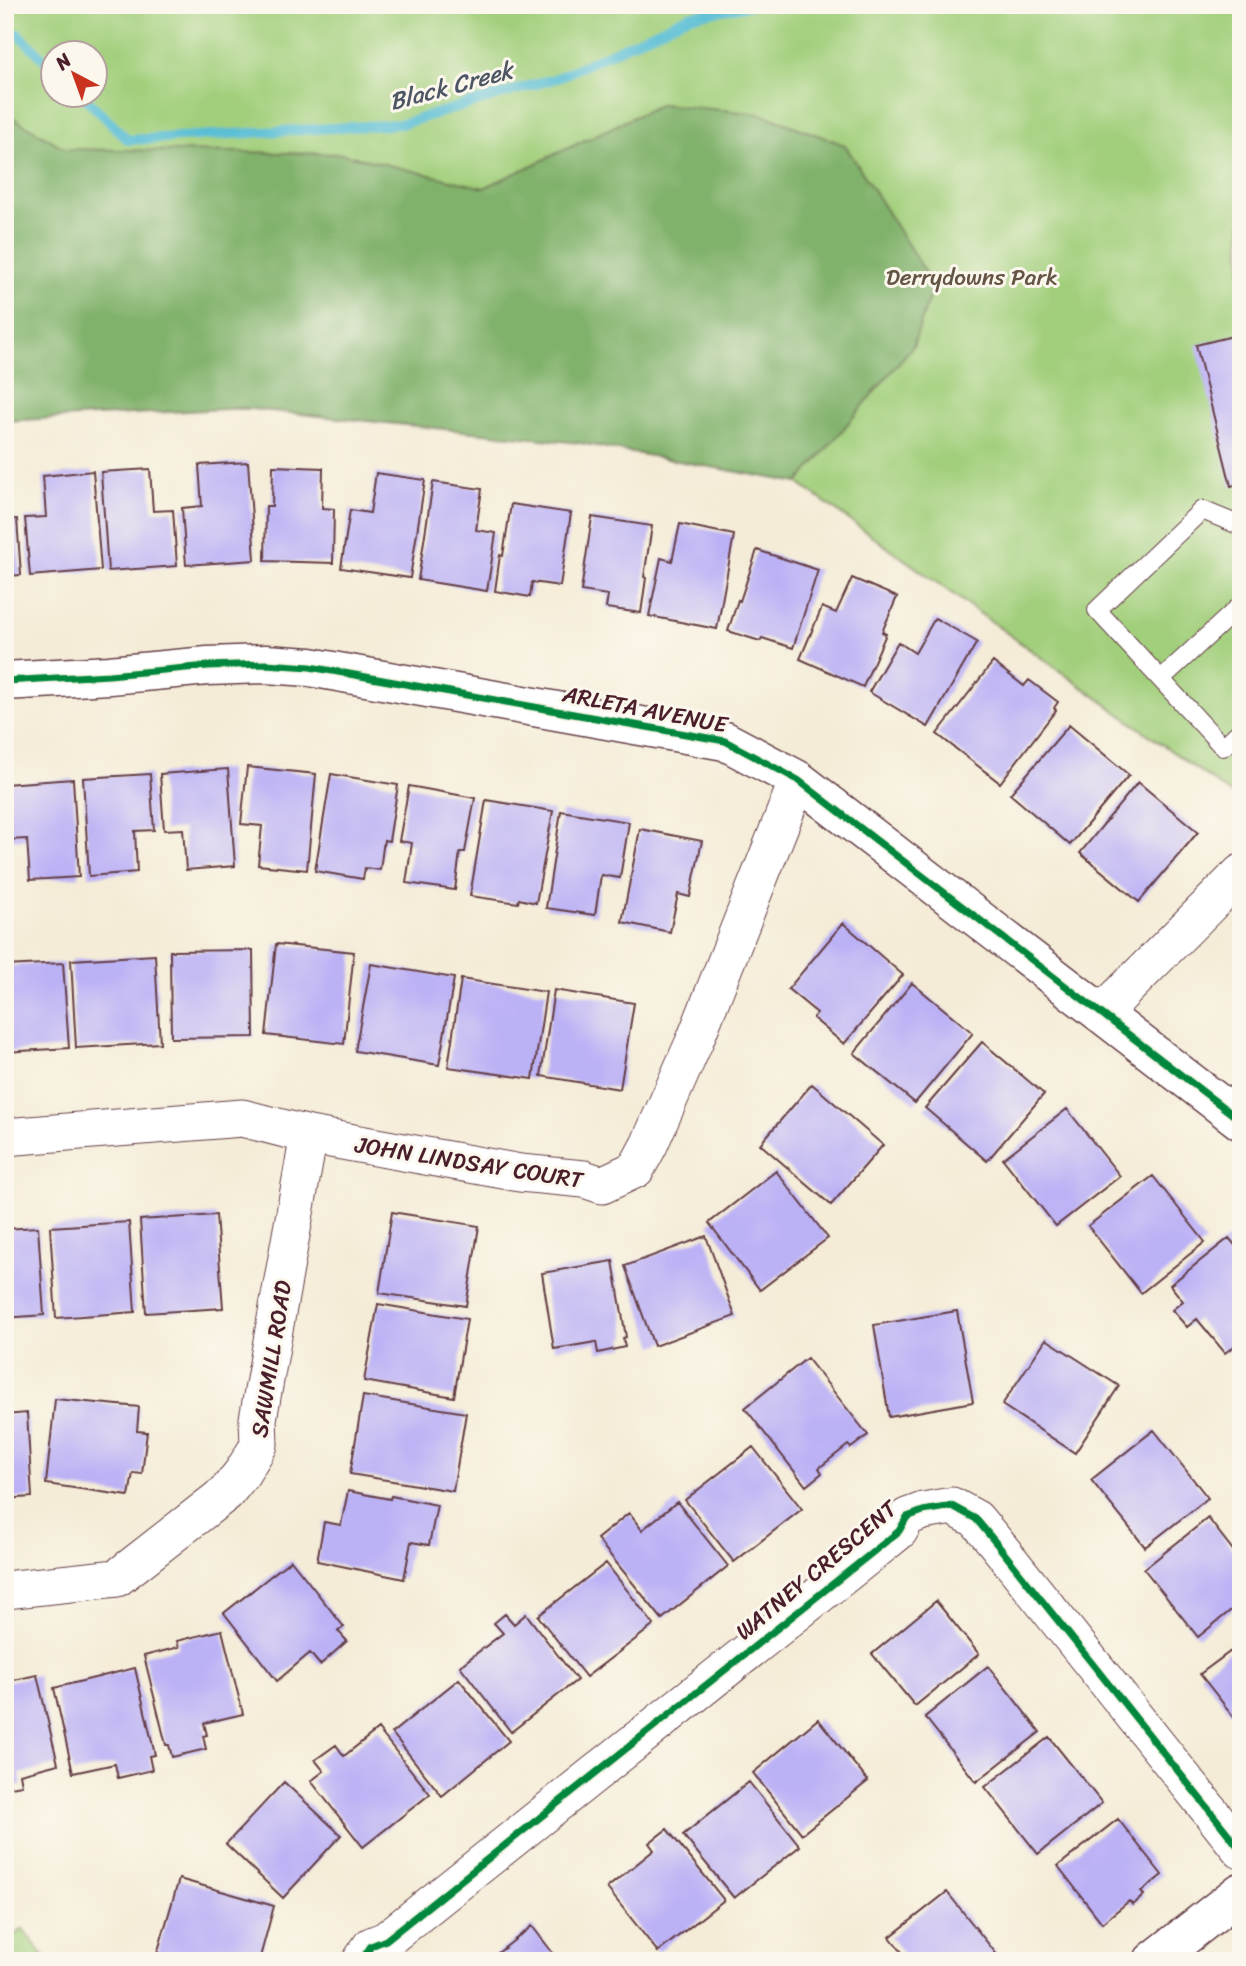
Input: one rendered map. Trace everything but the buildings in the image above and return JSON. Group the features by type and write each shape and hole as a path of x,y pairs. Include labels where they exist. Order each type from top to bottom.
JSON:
{"street":[{"name":"ARLETA AVENUE","path":"5,681 219,666 266,664 310,667 725,741 798,780 1241,1121"},
{"name":"JOHN LINDSAY COURT","path":"5,1136 242,1118 309,1135 520,1173 584,1179 602,1185 636,1169 649,1145 695,1040 798,780"},
{"path":"1101,1014 1241,873"},
{"name":"SAWMILL ROAD","path":"5,1590 117,1578 226,1493 242,1473 259,1445 258,1419 309,1135"},
{"name":"WATNEY CRESCENT","path":"361,1961 372,1946 386,1940 899,1531 907,1517 922,1511 952,1506 976,1519 1241,1850"},
{"path":"1153,1961 1241,1892"}],"lane":[{"path":"1241,526 1202,510 1097,610 1223,747 1241,730"},
{"path":"1161,679 1241,605"}],"green space":[{"name":"Derrydowns Park","path":"5,5 1241,5 1241,801 798,483 457,405 5,413"},
{"path":"661,104 761,114 845,145 933,285 913,346 798,483 580,443 242,408 5,421 5,113 66,149 343,154 484,188"},
{"path":"23,1929 48,1961 5,1961 5,1943"}],"waterway":[{"name":"Black Creek","path":"95,108 128,140 401,124 557,78 689,16 750,5"},
{"name":"Black Creek","path":"5,31 18,34 38,53"}],"cycle path":[{"path":"5,681 208,666 266,664 310,667 725,741 798,780 1241,1121"},
{"path":"361,1961 371,1946 386,1940 899,1531 907,1517 952,1506 976,1519 1241,1850"}]}
